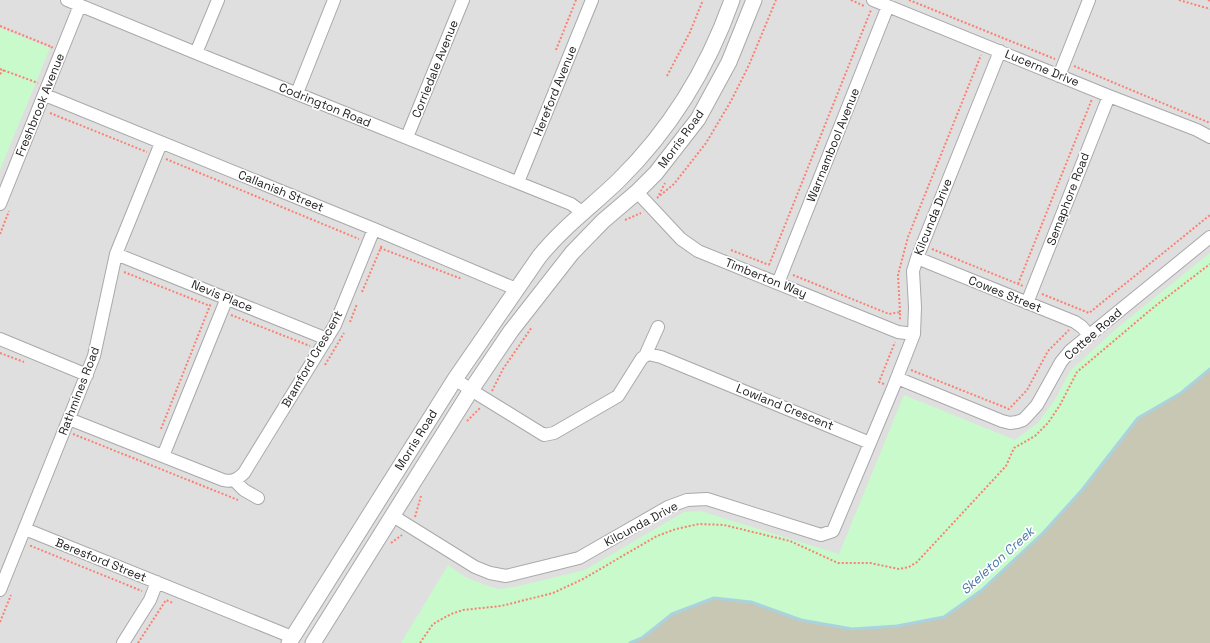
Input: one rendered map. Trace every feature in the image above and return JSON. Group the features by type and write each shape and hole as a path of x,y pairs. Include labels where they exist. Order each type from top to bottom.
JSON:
{"street":[{"name":"Codrington Road","path":"67,0 518,182 571,204 582,212"},
{"path":"196,53 218,0"},
{"path":"297,93 334,0"},
{"name":"Corriedale Avenue","path":"407,137 463,0"},
{"name":"Hereford Avenue","path":"518,182 592,0"},
{"name":"Morris Road","path":"290,640 454,378 539,257 551,242 582,212 622,177 645,153 666,126 696,78 709,53 732,0"},
{"name":"Morris Road","path":"313,643 471,390 511,331 572,253 603,221 637,192 656,173 698,119 729,62 754,0"},
{"path":"1059,76 1089,0"},
{"name":"Lucerne Drive","path":"872,4 888,6 1210,136"},
{"name":"Freshbrook Avenue","path":"0,204 80,5"},
{"name":"Warrnambool Avenue","path":"778,283 888,6"},
{"name":"Kilcunda Drive","path":"895,383 914,334 915,307 913,271 917,258 1000,52"},
{"name":"Callanish Street","path":"46,91 161,143 374,229 516,289"},
{"name":"Semaphore Road","path":"1027,303 1108,96"},
{"name":"Rathmines Road","path":"0,590 30,531 75,421 118,271 116,254 161,143"},
{"name":"Timberton Way","path":"637,192 681,239 698,251 898,332 914,334"},
{"name":"Bramford Crescent","path":"235,480 244,473 327,339 338,319 374,229"},
{"name":"Cottee Road","path":"895,383 1002,421 1010,423 1023,420 1037,405 1061,362 1070,351 1210,237"},
{"path":"551,242 572,253"},
{"name":"Nevis Place","path":"116,254 327,339"},
{"name":"Cowes Street","path":"917,258 1077,324 1089,335"},
{"path":"163,456 227,298"},
{"path":"454,378 544,435 554,433 618,396 642,358 645,356 658,327"},
{"path":"1,340 87,375"},
{"name":"Lowland Crescent","path":"645,356 648,354 661,356 870,442"},
{"path":"870,442 895,383"},
{"path":"75,421 228,482 235,480 246,491 258,498"},
{"name":"Kilcunda Drive","path":"393,516 475,567 490,574 506,576 579,558 668,507 687,500 707,499 821,535 832,531 870,442"},
{"name":"Beresford Street","path":"30,531 177,590 290,640"},
{"path":"123,643 152,594 157,582"}],"path":[{"path":"556,50 576,0"},
{"path":"668,76 690,32 703,0"},
{"path":"659,196 674,184 706,143 731,101 749,65 776,0"},
{"path":"1179,0 1210,9"},
{"path":"731,250 769,265 872,4"},
{"path":"0,26 52,47"},
{"path":"895,383 880,382 898,332 900,312 898,275 908,237 982,53"},
{"path":"0,69 46,91"},
{"path":"0,74 4,70"},
{"path":"1018,284 1092,98"},
{"path":"50,113 381,248 466,281"},
{"path":"621,221 641,213"},
{"path":"910,369 1009,409 1027,390 1048,351 1066,333 1210,215"},
{"path":"361,293 386,234"},
{"path":"922,245 1089,313"},
{"path":"783,270 889,314 900,312"},
{"path":"160,430 215,293"},
{"path":"349,323 359,299"},
{"path":"495,387 503,369 536,321"},
{"path":"322,369 346,328"},
{"path":"1062,329 1066,333"},
{"path":"0,353 24,362"},
{"path":"75,421 70,433 242,502 246,491"},
{"path":"144,463 149,450"},
{"path":"387,550 392,543 407,530"},
{"path":"30,531 31,546 152,594"},
{"path":"138,643 166,600 173,603"}],"shaded area":[{"path":"0,0 1210,0 1210,369 1181,393 1082,490 714,598 630,643 0,643"},
{"path":"1210,369 1210,643 630,643 642,638 672,614 714,598 751,602 801,620 852,629 897,626 944,617 1043,533 1082,490 1138,418 1181,393"}],"green space":[{"path":"0,28 50,48 0,170"},
{"path":"1210,253 1210,369 1181,393 1138,418 1082,490 1043,533 982,590 944,617 897,626 852,629 801,620 751,602 714,598 672,614 642,638 630,643 401,643 448,565 465,577 485,585 499,589 514,587 585,570 684,512 701,511 839,554 904,395 1015,440 1038,423 1056,398 1070,371 1117,328"}],"waterway":[{"name":"Skeleton Creek","path":"630,643 642,638 672,614 714,598 751,602 801,620 852,629 897,626 944,617 982,590 1043,533 1082,490 1138,418 1181,393 1210,369"}]}
